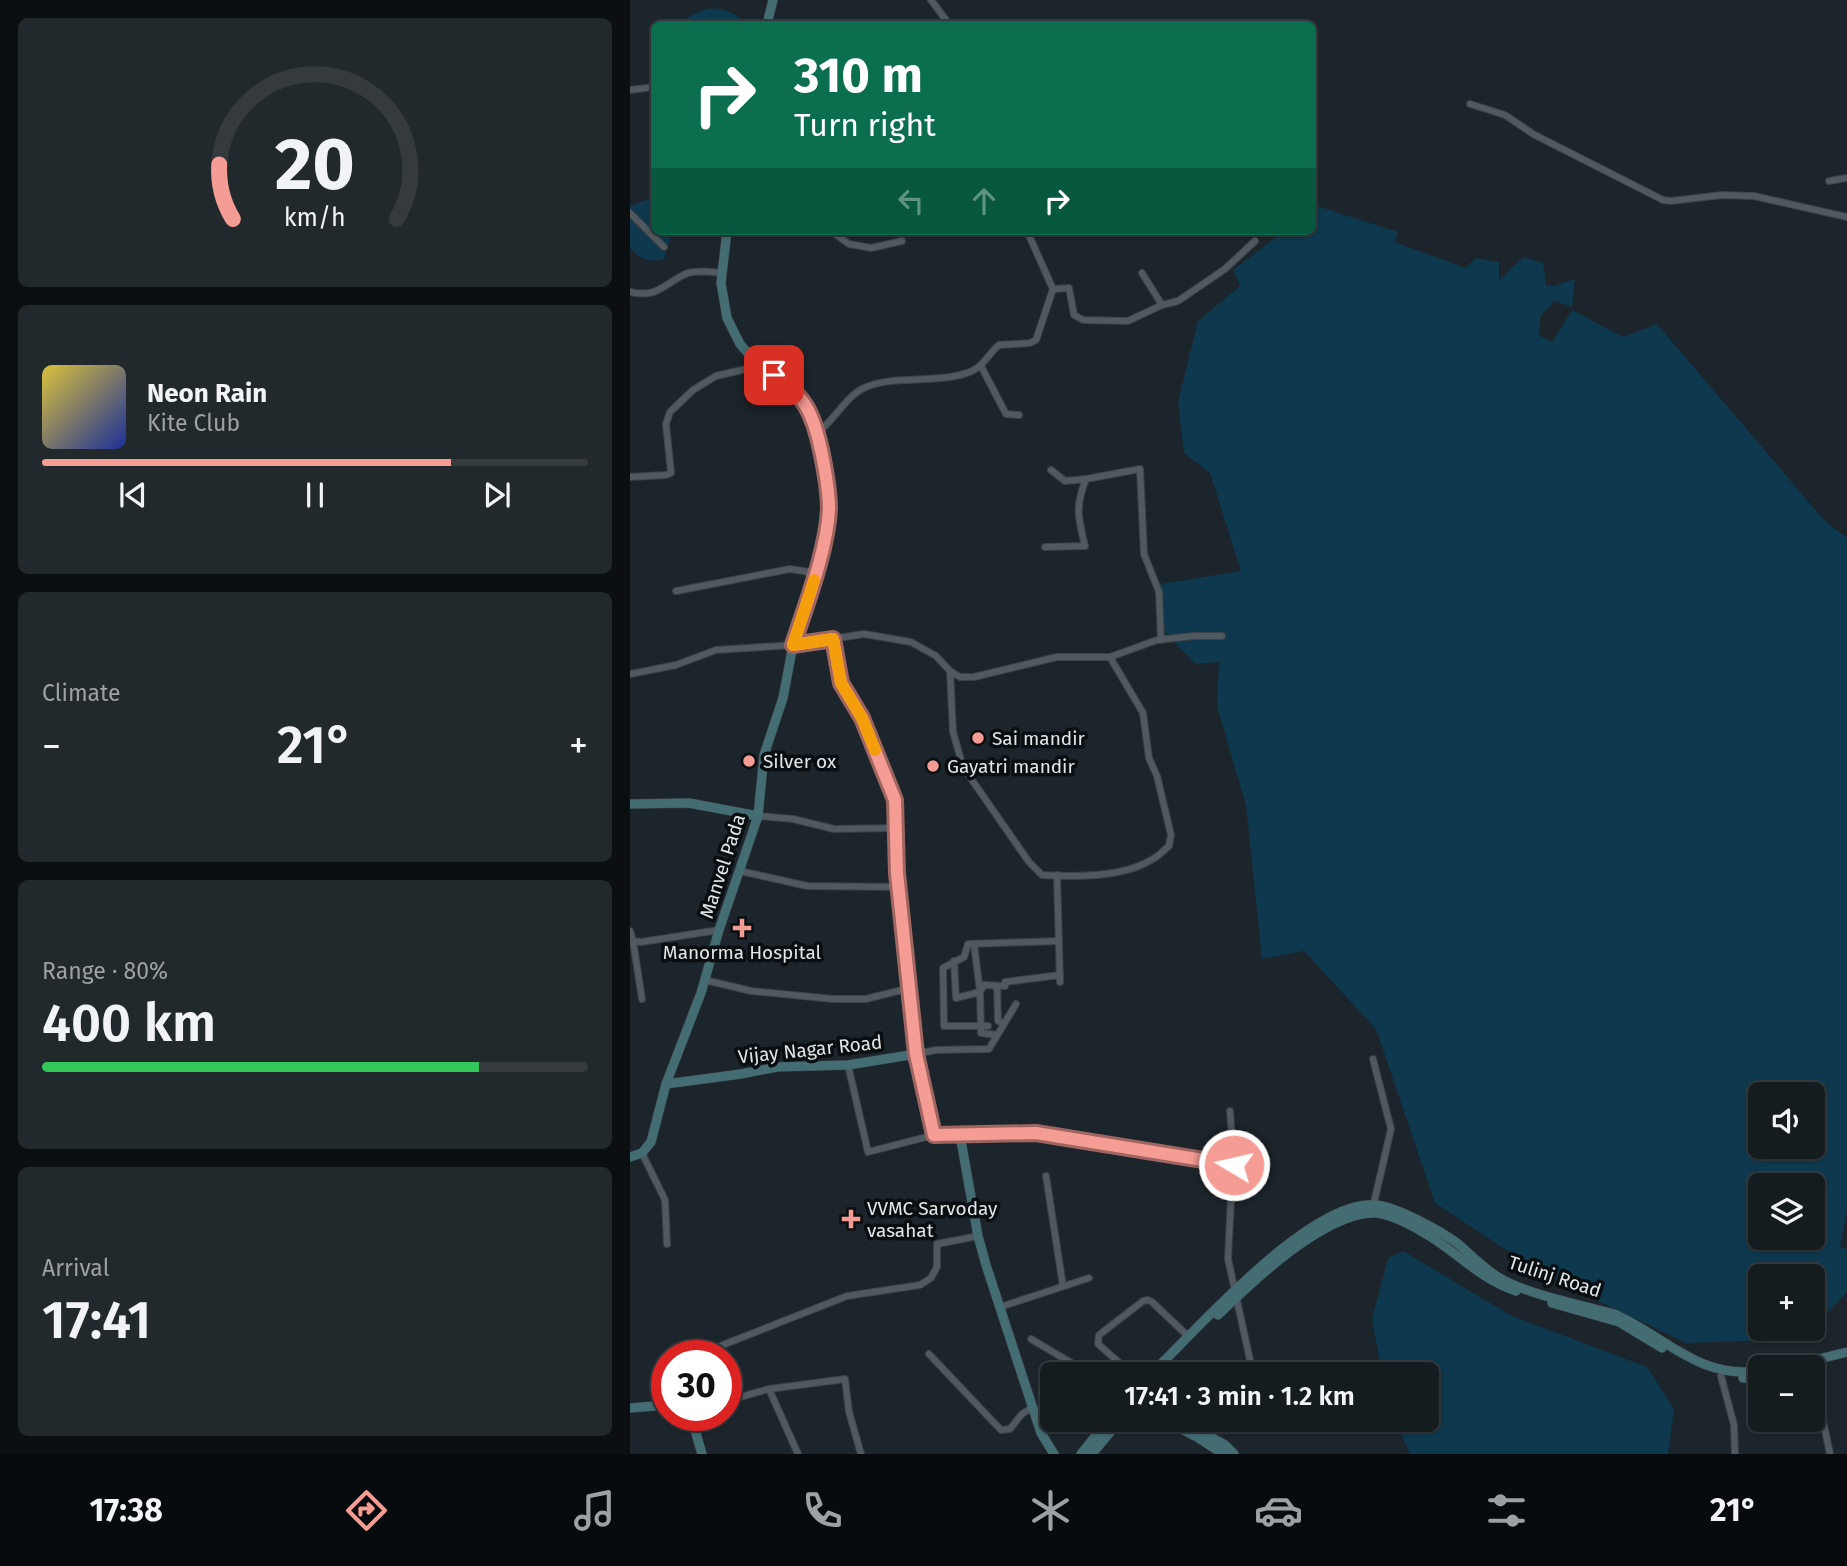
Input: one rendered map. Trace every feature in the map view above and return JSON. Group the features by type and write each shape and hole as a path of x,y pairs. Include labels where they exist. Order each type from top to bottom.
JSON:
{"main road":[{"path":"768,21 773,0"},
{"name":"Manvel Pada","path":"642,1153 651,1142 666,1084 705,980 758,816 764,755 783,698 793,645 816,573 829,511 817,433 807,407 796,391 760,366 740,344 727,318 721,282 727,235"},
{"path":"630,804 689,803 758,816"},
{"path":"916,1054 934,1135 960,1135 978,1236 1041,1433 1054,1454"},
{"name":"Vijay Nagar Road","path":"666,1084 777,1067 848,1065 916,1054"},
{"path":"630,1157 642,1153"},
{"path":"1163,1362 1237,1292 1320,1230 1373,1208"},
{"name":"Tulinj Road","path":"1373,1208 1430,1236 1494,1284 1619,1322 1692,1364 1721,1373"},
{"path":"1172,1362 1237,1292"},
{"path":"1825,1361 1847,1354"},
{"path":"1721,1373 1748,1372"},
{"path":"1721,1373 1748,1376"},
{"path":"630,1408 651,1406"},
{"path":"695,1431 702,1454"},
{"path":"1081,1454 1099,1432"},
{"path":"1093,1454 1111,1432"},
{"path":"1187,1432 1223,1454"},
{"path":"1202,1432 1225,1445 1234,1454"}],"street":[{"path":"931,0 947,21"},
{"path":"630,90 651,87"},
{"path":"1469,104 1505,115 1533,134 1663,200 1746,195 1847,217"},
{"path":"1829,181 1847,178"},
{"path":"630,213 651,234"},
{"path":"652,235 664,247"},
{"path":"837,235 849,244 871,248 902,241"},
{"path":"817,433 865,387 935,380 971,372 981,366 999,345 1030,343 1036,340 1053,289 1029,235"},
{"path":"1053,289 1069,288 1074,315 1083,320 1128,321 1162,305 1178,301 1226,269 1255,241"},
{"path":"630,292 649,294 659,291 691,272 722,273"},
{"path":"1142,273 1162,305"},
{"path":"630,477 671,473 666,424 670,412 693,390 716,376 760,366"},
{"path":"981,366 1006,414 1019,415"},
{"path":"1051,470 1065,481 1140,469 1144,554 1159,592 1161,640"},
{"path":"1045,547 1085,546 1077,513 1079,497 1086,479"},
{"path":"676,591 790,569 816,573"},
{"path":"630,674 676,665 716,650 793,645 864,634 911,642 936,656 960,677 974,677 1057,657 1110,657 1161,640 1222,636"},
{"path":"833,639 841,683 862,718 895,800 898,887 916,1054 936,1050 989,1049 1016,1004"},
{"path":"950,671 953,732 963,767 1037,872 1046,876 1120,872 1151,860 1169,846 1171,835 1157,776 1147,752 1143,713 1110,657"},
{"path":"758,816 793,819 834,829 895,828"},
{"path":"740,871 807,886 898,887"},
{"path":"954,961 956,998 980,992 984,985 1005,986 1005,982 1060,979 1057,874"},
{"path":"633,940 655,940 719,930"},
{"path":"630,931 642,999"},
{"path":"985,1026 944,1026 943,968 964,957 968,944 1058,941"},
{"path":"974,944 985,1026 981,1032 998,1035"},
{"path":"705,980 751,991 833,999 866,999 910,988"},
{"path":"997,986 999,1021 1004,1024"},
{"path":"1373,1059 1391,1129 1373,1208"},
{"path":"848,1065 868,1152 934,1135"},
{"path":"1230,1111 1237,1180 1231,1199 1228,1252 1251,1362"},
{"path":"960,1135 1036,1133 1234,1165"},
{"path":"642,1153 665,1200 667,1244"},
{"path":"1046,1176 1063,1286"},
{"path":"736,1340 847,1296 920,1285 930,1278 937,1267 937,1244 978,1236"},
{"path":"1000,1307 1089,1278"},
{"path":"1118,1362 1098,1344 1099,1335 1143,1301 1152,1302 1189,1337"},
{"path":"1031,1339 1070,1362"},
{"path":"929,1354 1001,1430 1010,1429 1022,1414 1032,1407"},
{"path":"1721,1373 1734,1425 1735,1454"},
{"path":"742,1397 769,1389 845,1379 849,1412 861,1454"},
{"path":"769,1389 798,1454"},
{"path":"1825,1431 1830,1454"}],"shaded area":[{"path":"704,10 723,10 742,21 684,21"},
{"path":"651,200 651,235 671,235 664,259 645,260 630,248 630,206"},
{"path":"1317,206 1398,232 1395,242 1465,268 1476,258 1499,262 1499,280 1524,257 1543,263 1546,285 1554,286 1575,279 1572,307 1554,301 1540,317 1539,335 1552,342 1572,310 1623,337 1657,324 1824,520 1847,538 1847,1210 1840,1247 1847,1249 1847,1292 1825,1315 1825,1264 1748,1264 1748,1341 1686,1343 1544,1275 1435,1203 1376,1029 1304,951 1262,959 1246,805 1217,707 1219,662 1195,664 1165,632 1160,584 1241,571 1210,473 1184,453 1178,402 1198,321 1240,286 1233,270 1279,235 1316,235"},
{"path":"1403,1251 1512,1316 1647,1367 1674,1409 1668,1454 1410,1454 1401,1432 1439,1432 1439,1362 1380,1362 1372,1319 1388,1258"}],"slow traffic":[{"path":"814,580 793,645 833,639 841,683 862,718 875,750"}],"place":[{"name":"Sai mandir","path":"978,738"},
{"name":"Silver ox","path":"749,761"},
{"name":"Gayatri mandir","path":"933,766"},
{"name":"Manorma Hospital","path":"742,928"},
{"name":"VVMC Sarvoday vasahat","path":"851,1219"}],"route":[{"path":"774,375 796,391 807,407 817,433 829,511 816,573 793,645 833,639 841,683 862,718 895,800 897,873 916,1054 934,1135 1036,1133 1234,1165"}]}
